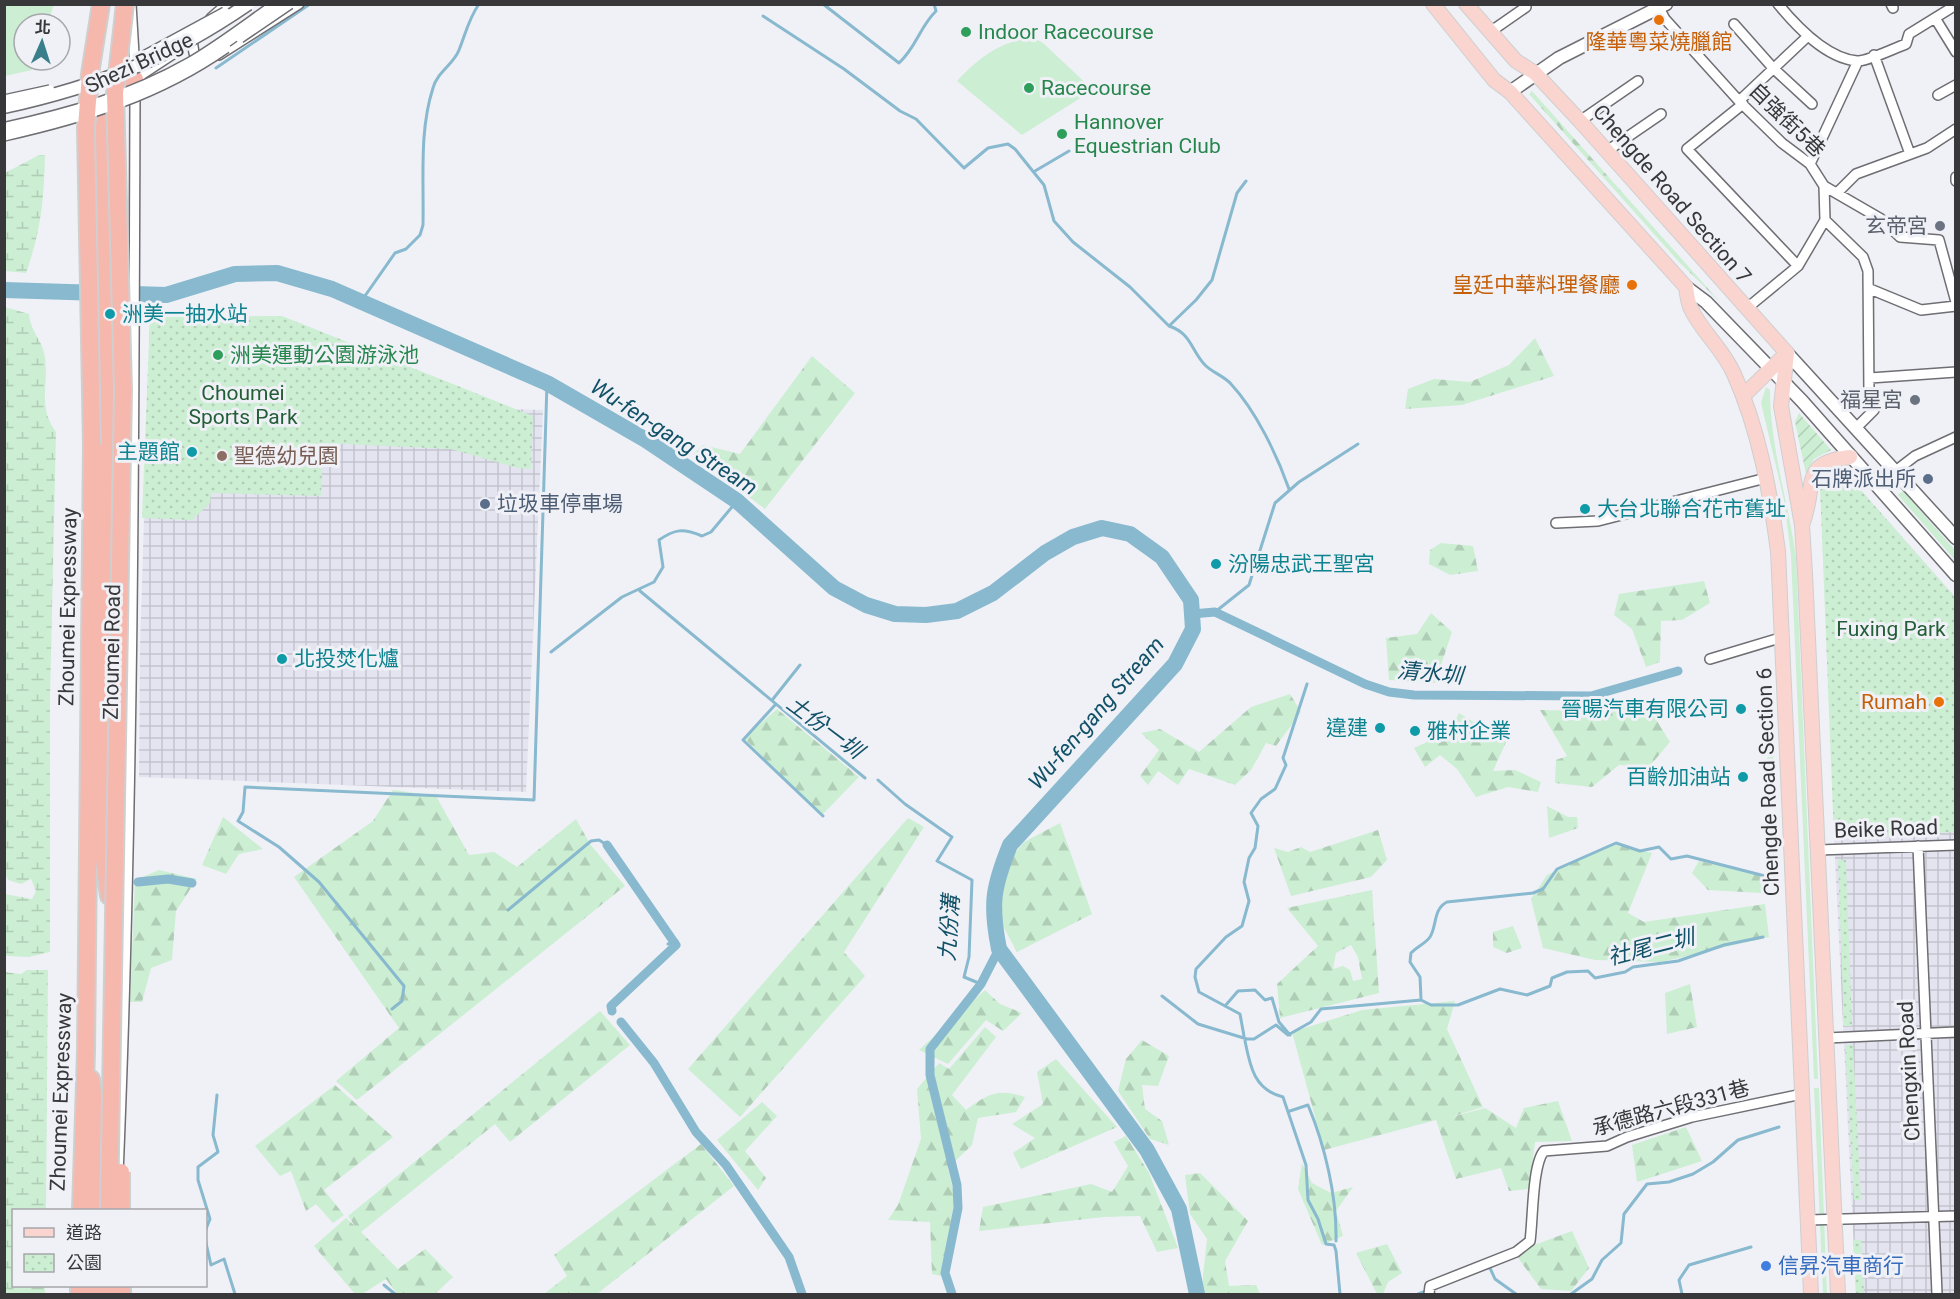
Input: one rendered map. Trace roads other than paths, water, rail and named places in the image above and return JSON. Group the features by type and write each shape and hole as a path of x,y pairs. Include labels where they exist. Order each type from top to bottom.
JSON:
{"highway":[{"name":"Zhoumei Expressway","path":"81,1209 86,1052 92,366 86,128 90,74 101,4"},
{"path":"109,1209 123,402 115,93 124,4"},
{"path":"114,933 104,860 108,370 102,161 106,132 114,113 135,86"},
{"path":"88,894 103,770"},
{"path":"86,1052 94,1101 93,1209"},
{"path":"112,1059 121,1119 119,1209"}],"main road":[{"path":"1433,4 1494,80 1510,92 1686,287"},
{"name":"Chengde Road Section 7","path":"1468,5 1516,61 1535,73 1580,121 1787,353"},
{"name":"Chengde Road Section 6","path":"1686,287 1690,309 1725,355 1743,396 1766,478 1778,551 1784,637 1811,1294"},
{"path":"1743,396 1787,353"},
{"path":"1787,353 1781,406 1802,525 1838,1294"},
{"path":"1802,525 1810,505 1816,469 1822,463 1850,457"}],"street":[{"name":"Zhoumei Road","path":"119,1209 125,1005 135,306 135,86 131,4"},
{"path":"135,86 192,40 214,14 228,4"},
{"path":"4,100 80,81 139,59 197,29 237,4"},
{"name":"Shezi Bridge","path":"4,107 72,91 114,78 173,50 248,4"},
{"name":"Shezi Bridge","path":"4,129 104,104 152,83 189,64 278,4"},
{"path":"4,136 106,110 156,89 211,58 290,4"},
{"path":"135,86 202,63 231,50 299,4"},
{"path":"1778,4 1808,36 1831,51 1858,61 1906,44 1910,34 1956,5"},
{"path":"1490,32 1526,7"},
{"path":"1510,92 1559,57 1654,7"},
{"name":"自強街5巷","path":"1654,7 1741,102 1782,143 1810,164 1824,186 1824,220"},
{"path":"1935,18 1956,52"},
{"path":"1734,24 1773,68 1812,104"},
{"path":"1798,266 1688,149 1741,102 1808,36"},
{"path":"192,40 194,52 202,63"},
{"path":"1874,55 1910,154"},
{"path":"1810,164 1858,61"},
{"path":"1580,121 1638,81"},
{"path":"1938,96 1956,85"},
{"path":"1607,151 1661,114"},
{"path":"1838,192 1856,174 1927,148 1956,129"},
{"path":"1824,186 1838,192 1881,219 1900,237 1939,240 1956,304 1922,310 1870,289"},
{"path":"1746,309 1798,266 1824,220 1863,257 1870,289 1869,394 1874,410 1855,429"},
{"path":"1686,287 1706,302 1771,369 1956,575"},
{"path":"1787,353 1956,538"},
{"path":"1870,378 1956,372"},
{"path":"1876,486 1915,456 1956,437"},
{"path":"1556,523 1598,521 1766,478"},
{"path":"1710,658 1784,637"},
{"name":"Beike Road","path":"1819,850 1956,845"},
{"name":"Chengxin Road","path":"1918,846 1936,1294"},
{"path":"1827,1038 1956,1032"},
{"name":"承德路六段331巷","path":"1429,1294 1430,1286 1516,1252 1530,1241 1536,1175 1540,1156 1544,1151 1607,1146 1627,1137 1692,1117 1802,1094"},
{"path":"1808,1220 1956,1216"}],"waterway":[{"path":"216,68 310,4"},
{"path":"360,303 395,253 406,249 420,235 423,225 424,138 429,104 435,82 457,55 479,4"},
{"path":"823,4 899,63 936,11 934,4"},
{"path":"763,16 844,69 900,111 916,119 964,168 988,148 1008,144 1015,149 1044,185 1054,221 1073,242 1130,287 1169,326"},
{"path":"1035,171 1069,151"},
{"path":"1246,181 1237,193 1212,280 1196,300 1169,326 1186,337 1205,365 1228,381 1249,407 1265,434 1289,489"},
{"name":"Wu-fen-gang Stream","path":"4,290 166,295 235,274 277,273 332,289 547,383 646,440 737,501 834,588 866,605 895,614 926,615 957,611 993,593 1045,553 1073,537 1102,528 1130,534 1162,557 1191,600 1193,629 1175,664 1010,845 997,884 994,907 999,949 1147,1150 1179,1209 1197,1294"},
{"path":"392,1009 402,1001 404,986 319,882 279,847 238,821 243,812 245,787 534,800 547,383"},
{"path":"1215,612 1249,585 1275,503 1299,482 1358,444"},
{"path":"551,652 622,597 654,582 663,567 659,540 679,531 702,536 711,532 737,501"},
{"path":"640,591 865,778"},
{"name":"清水圳","path":"1192,614 1215,612 1365,684 1389,692 1414,695 1591,696 1678,671"},
{"path":"773,699 800,665"},
{"path":"1244,1036 1240,1014 1199,992 1195,977 1196,969 1226,937 1242,926 1249,901 1244,882 1249,858 1255,848 1258,826 1251,813 1261,799 1275,789 1286,765 1283,758 1307,684"},
{"name":"土份一圳","path":"775,705 743,740 823,816"},
{"name":"九份溝","path":"878,780 905,804 952,837 937,861 972,880 969,957 964,977 981,984"},
{"path":"508,910 591,841 599,840 607,845"},
{"path":"1421,999 1420,977 1410,962 1411,953 1430,937 1437,913 1447,902 1533,893 1543,889 1557,869 1616,843 1640,851 1659,847 1671,859 1687,856 1765,876"},
{"name":"九份溝","path":"607,845 676,945 611,1006 612,1011"},
{"path":"138,882 168,879 192,883"},
{"name":"社尾二圳","path":"1162,996 1198,1024 1247,1039 1254,1039 1276,1025 1288,1035 1311,1022 1321,1009 1421,1000 1431,1005 1458,1005 1500,989 1527,995 1550,986 1552,978 1567,972 1588,971 1595,978 1625,972 1633,967 1678,961 1724,945 1763,937"},
{"name":"九份溝","path":"668,944 677,941"},
{"path":"952,1294 945,1273 958,1208 957,1185 930,1075 930,1049 981,984 999,949"},
{"path":"1225,1006 1238,991 1255,990 1265,1000 1272,998 1279,1022 1290,1035"},
{"path":"621,1022 654,1063 696,1132 726,1165 789,1257 802,1294"},
{"path":"1245,1041 1255,1076 1266,1089 1283,1097 1306,1165 1308,1200 1318,1219 1326,1244 1334,1245 1336,1251 1340,1294"},
{"path":"207,1209 198,1180 198,1167 218,1152 213,1135 217,1095"},
{"path":"1290,1111 1308,1105 1314,1121 1325,1154 1332,1189 1336,1241"},
{"path":"1571,1294 1592,1279 1602,1260 1621,1243 1624,1214 1647,1184 1669,1182 1693,1174 1713,1162 1738,1140 1779,1127"},
{"path":"207,1209 210,1219 207,1226"},
{"path":"207,1247 211,1265 224,1259 235,1294"},
{"path":"1682,1294 1679,1280 1689,1265 1751,1247"},
{"path":"1486,1268 1490,1268 1495,1279 1516,1294"},
{"path":"384,1285 395,1294"},
{"path":"1418,1294 1426,1291"}],"place":[{"name":"隆華粵菜燒臘館","path":"1659,20"},
{"name":"Indoor Racecourse","path":"966,32"},
{"name":"Racecourse","path":"1029,88"},
{"name":"Hannover Equestrian Club","path":"1062,134"},
{"name":"玄帝宮","path":"1940,226"},
{"name":"皇廷中華料理餐廳","path":"1632,285"},
{"name":"洲美一抽水站","path":"110,314"},
{"name":"洲美運動公園游泳池","path":"218,355"},
{"name":"福星宮","path":"1915,400"},
{"name":"主題館","path":"192,452"},
{"name":"聖德幼兒園","path":"222,456"},
{"name":"石牌派出所","path":"1928,479"},
{"name":"垃圾車停車場","path":"485,504"},
{"name":"大台北聯合花市舊址","path":"1585,509"},
{"name":"汾陽忠武王聖宮","path":"1216,564"},
{"name":"北投焚化爐","path":"282,659"},
{"name":"Rumah","path":"1939,702"},
{"name":"晉暘汽車有限公司","path":"1741,709"},
{"name":"違建","path":"1380,728"},
{"name":"雅村企業","path":"1415,731"},
{"name":"百齡加油站","path":"1743,777"},
{"name":"信昇汽車商行","path":"1766,1266"}],"park label":[{"name":"Choumei Sports Park","path":"243,405"},
{"name":"Fuxing Park","path":"1891,629"}]}
